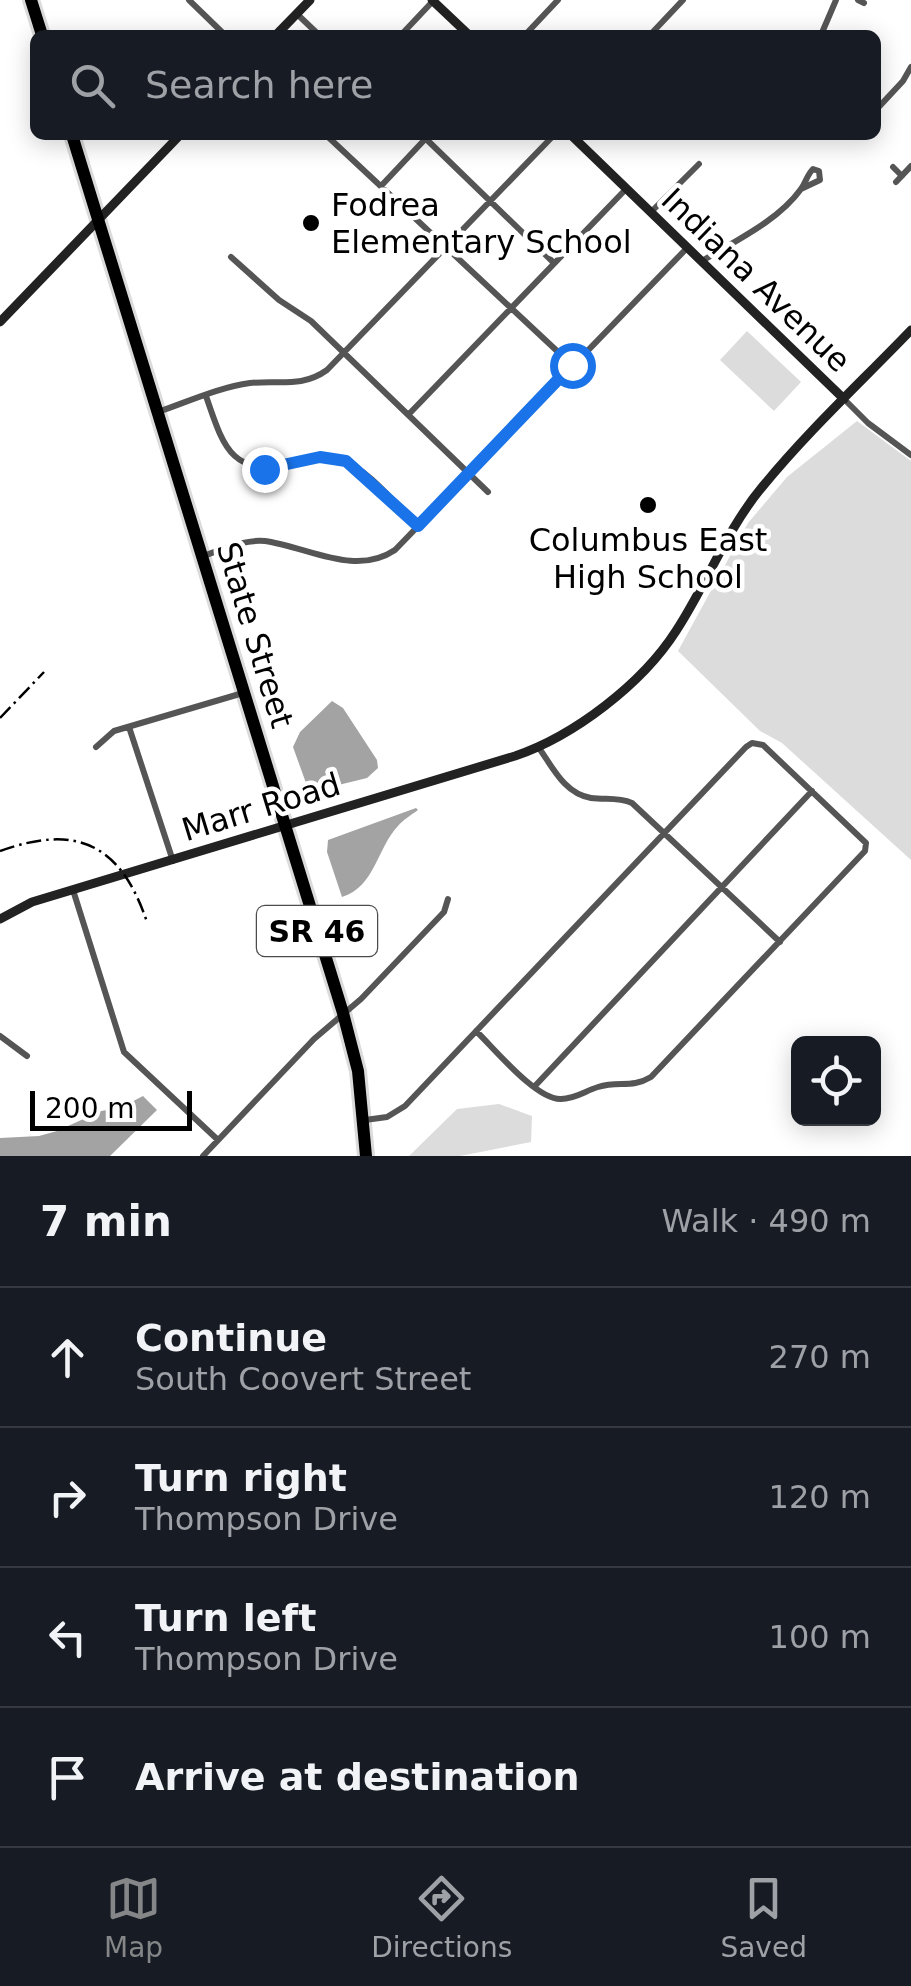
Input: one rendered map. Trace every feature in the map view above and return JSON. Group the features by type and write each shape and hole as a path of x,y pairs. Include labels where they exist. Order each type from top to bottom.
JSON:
{"highway":[{"path":"31,0 40,30"},
{"name":"State Street","path":"73,140 343,1013 358,1071 366,1156"}],"street":[{"path":"189,0 220,30"},
{"path":"281,30 310,0"},
{"path":"406,30 433,0 464,30"},
{"path":"530,30 558,0"},
{"path":"823,30 836,0"},
{"path":"654,30 677,2"},
{"path":"297,14 314,30"},
{"path":"881,105 904,81 911,67"},
{"path":"0,322 175,140"},
{"path":"331,140 572,365"},
{"path":"381,186 422,140"},
{"path":"430,140 554,263"},
{"path":"157,412 248,384 297,384 315,378 549,140"},
{"name":"Indiana Avenue","path":"576,140 868,423 911,455"},
{"path":"650,213 698,164"},
{"path":"892,167 899,179 911,166"},
{"path":"701,262 752,230 801,189"},
{"path":"409,414 626,190"},
{"path":"202,556 244,543 265,542 354,562 372,562 395,550 687,248"},
{"path":"231,257 279,300 311,321 488,492"},
{"name":"Marr Road","path":"0,918 32,902 539,748 632,682 674,635 725,540 762,487 911,330"},
{"path":"206,396 221,442 241,462 264,469 320,457 346,461 418,526"},
{"path":"96,747 114,731 244,693"},
{"path":"129,727 173,861"},
{"path":"365,1120 387,1118 400,1111 746,746 756,742 862,836 867,848 652,1077 636,1086 600,1086 576,1097 550,1098 476,1031"},
{"path":"539,748 572,790 594,799 626,800 780,942"},
{"path":"534,1087 812,791"},
{"path":"73,890 124,1052 218,1140"},
{"path":"203,1156 314,1039 444,912 448,899"},
{"path":"0,1036 28,1056"}],"shaded area":[{"path":"747,331 801,382 774,411 720,360"},
{"path":"857,421 911,461 911,860 782,743 760,731 678,651 748,523 787,477"},
{"path":"332,701 343,708 377,760 378,768 367,778 318,790 306,783 293,747 300,732"},
{"path":"416,808 391,835 362,885 342,897 327,852 328,840"},
{"path":"143,1096 157,1110 110,1156 0,1156 0,1138 57,1131"},
{"path":"499,1104 532,1116 531,1142 460,1156 409,1156 457,1109"}],"railway":[{"path":"0,718 44,672"},
{"path":"0,851 52,839 93,847 124,874 147,922"}],"place":[{"name":"Fodrea Elementary School","path":"311,223"},
{"name":"Columbus East High School","path":"648,505"}],"route":[{"path":"264,469 320,457 346,461 418,526 572,365"}]}
